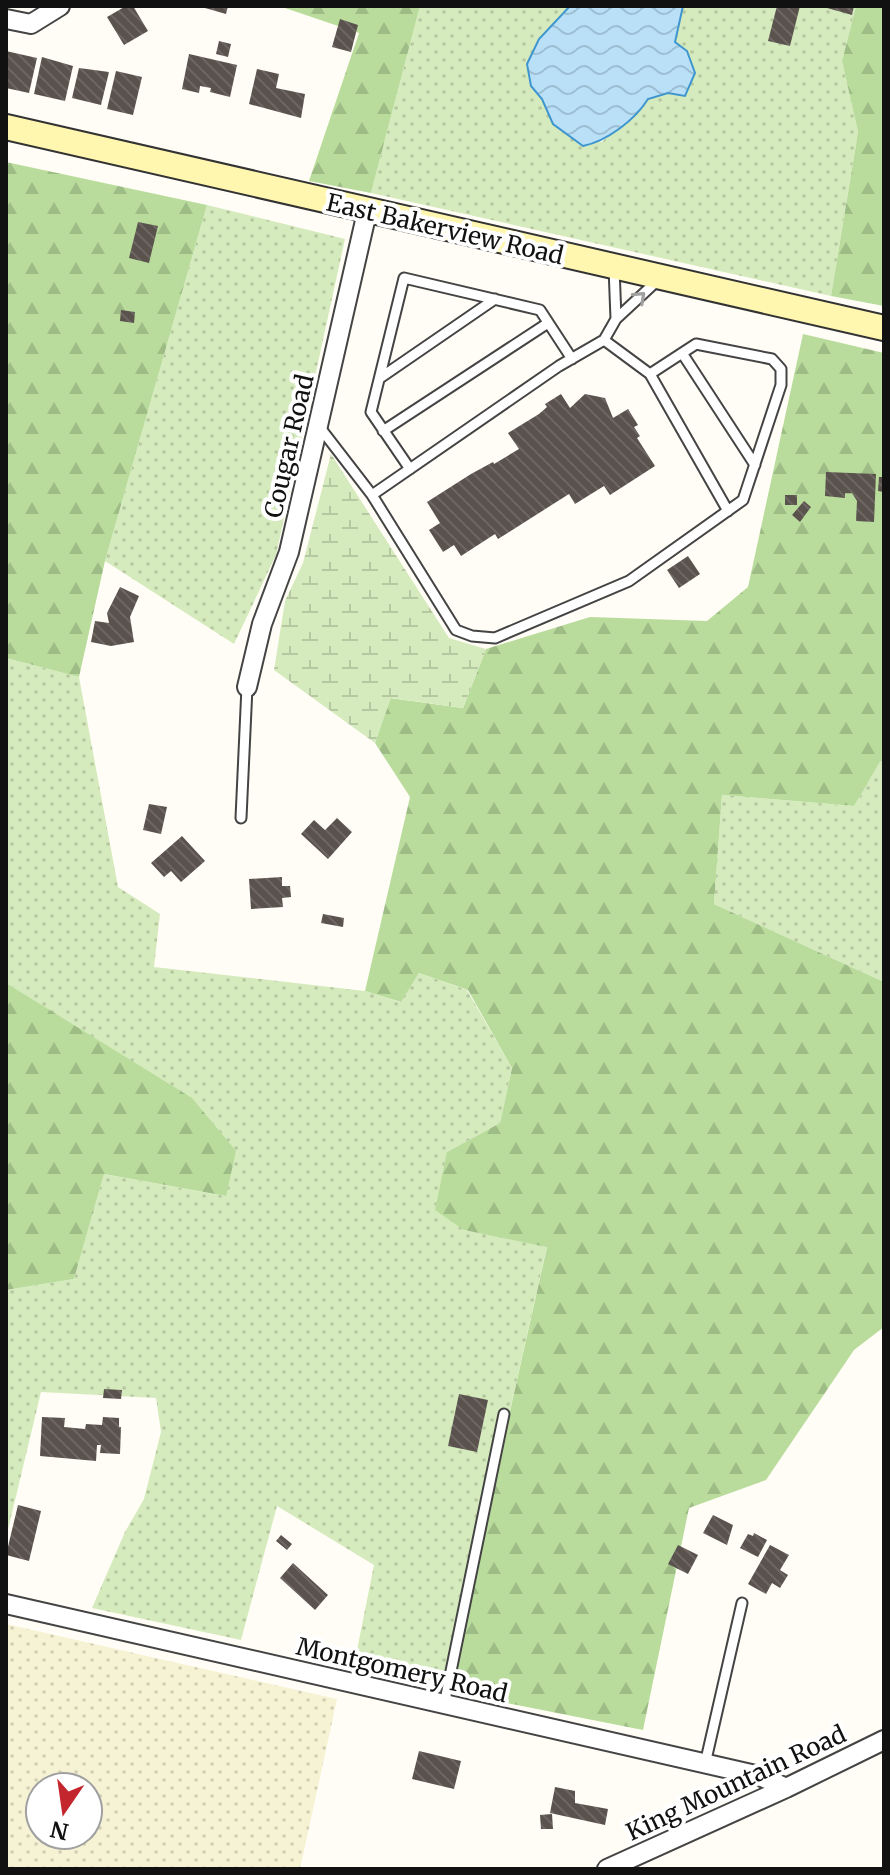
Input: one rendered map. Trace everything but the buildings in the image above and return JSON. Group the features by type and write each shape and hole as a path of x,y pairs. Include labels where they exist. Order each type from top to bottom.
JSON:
{"main road":[{"name":"East Bakerview Road","path":"6,127 884,328"}],"street":[{"path":"6,19 31,24 60,6"},
{"name":"Cougar Road","path":"247,687 262,624 289,552 367,212"},
{"name":"Montgomery Road","path":"6,1604 760,1776 786,1788"},
{"name":"King Mountain Road","path":"607,1869 884,1740"}],"lane":[{"path":"614,267 616,319"},
{"path":"372,495 604,340 616,319 660,277"},
{"path":"410,469 371,412 404,278 540,310 572,359"},
{"path":"380,378 495,299"},
{"path":"383,431 548,323"},
{"path":"604,340 650,374 728,511"},
{"path":"318,425 372,495 456,630 472,636 495,638 629,581 743,500 781,385 781,369 772,359 758,354 696,344 650,374"},
{"path":"682,353 755,465"},
{"path":"241,818 247,687"},
{"path":"444,1705 504,1414"},
{"path":"705,1764 742,1603"}],"shaded area":[{"path":"6,1624 337,1699 300,1869 6,1869"}],"green space":[{"path":"279,6 420,6 371,193 309,181 359,33"},
{"path":"420,6 570,6 539,39 531,86 542,99 553,124 602,142 633,117 648,99 668,93 683,6 856,6 842,61 858,132 831,296 371,193"},
{"path":"856,6 884,6 884,306 831,296 858,132 842,61"},
{"path":"6,162 207,205 105,561 79,677 6,658"},
{"path":"207,205 345,239 276,555 234,644 105,561"},
{"path":"803,334 884,353 884,760 854,806 722,795 714,904 884,982 884,1327 854,1350 766,1480 689,1508 643,1730 447,1691 547,1247 464,1230 435,1210 447,1152 500,1123 512,1068 468,990 419,973 401,1002 365,991 410,797 375,743 390,698 463,708 486,649 590,617 707,621 748,587"},
{"path":"331,454 449,638 486,649 463,708 391,698 375,743 274,670 285,601 303,563"},
{"path":"6,658 79,677 118,887 160,914 154,967 365,991 400,1002 419,973 467,990 512,1068 500,1123 447,1152 464,1230 547,1246 447,1691 353,1670 374,1565 277,1506 241,1640 92,1608 125,1532 144,1499 161,1432 156,1398 41,1392 6,1538 6,1290 74,1279 104,1174 225,1196 78,1030 6,983"},
{"path":"884,760 884,982 714,904 722,795 854,806"},
{"path":"6,983 192,1098 236,1151 226,1196 104,1174 74,1279 6,1290"}],"water":[{"path":"570,6 683,6 675,42 687,51 695,73 685,96 668,93 648,99 620,128 601,140 583,146 553,124 542,99 531,86 527,64 539,39"}]}
